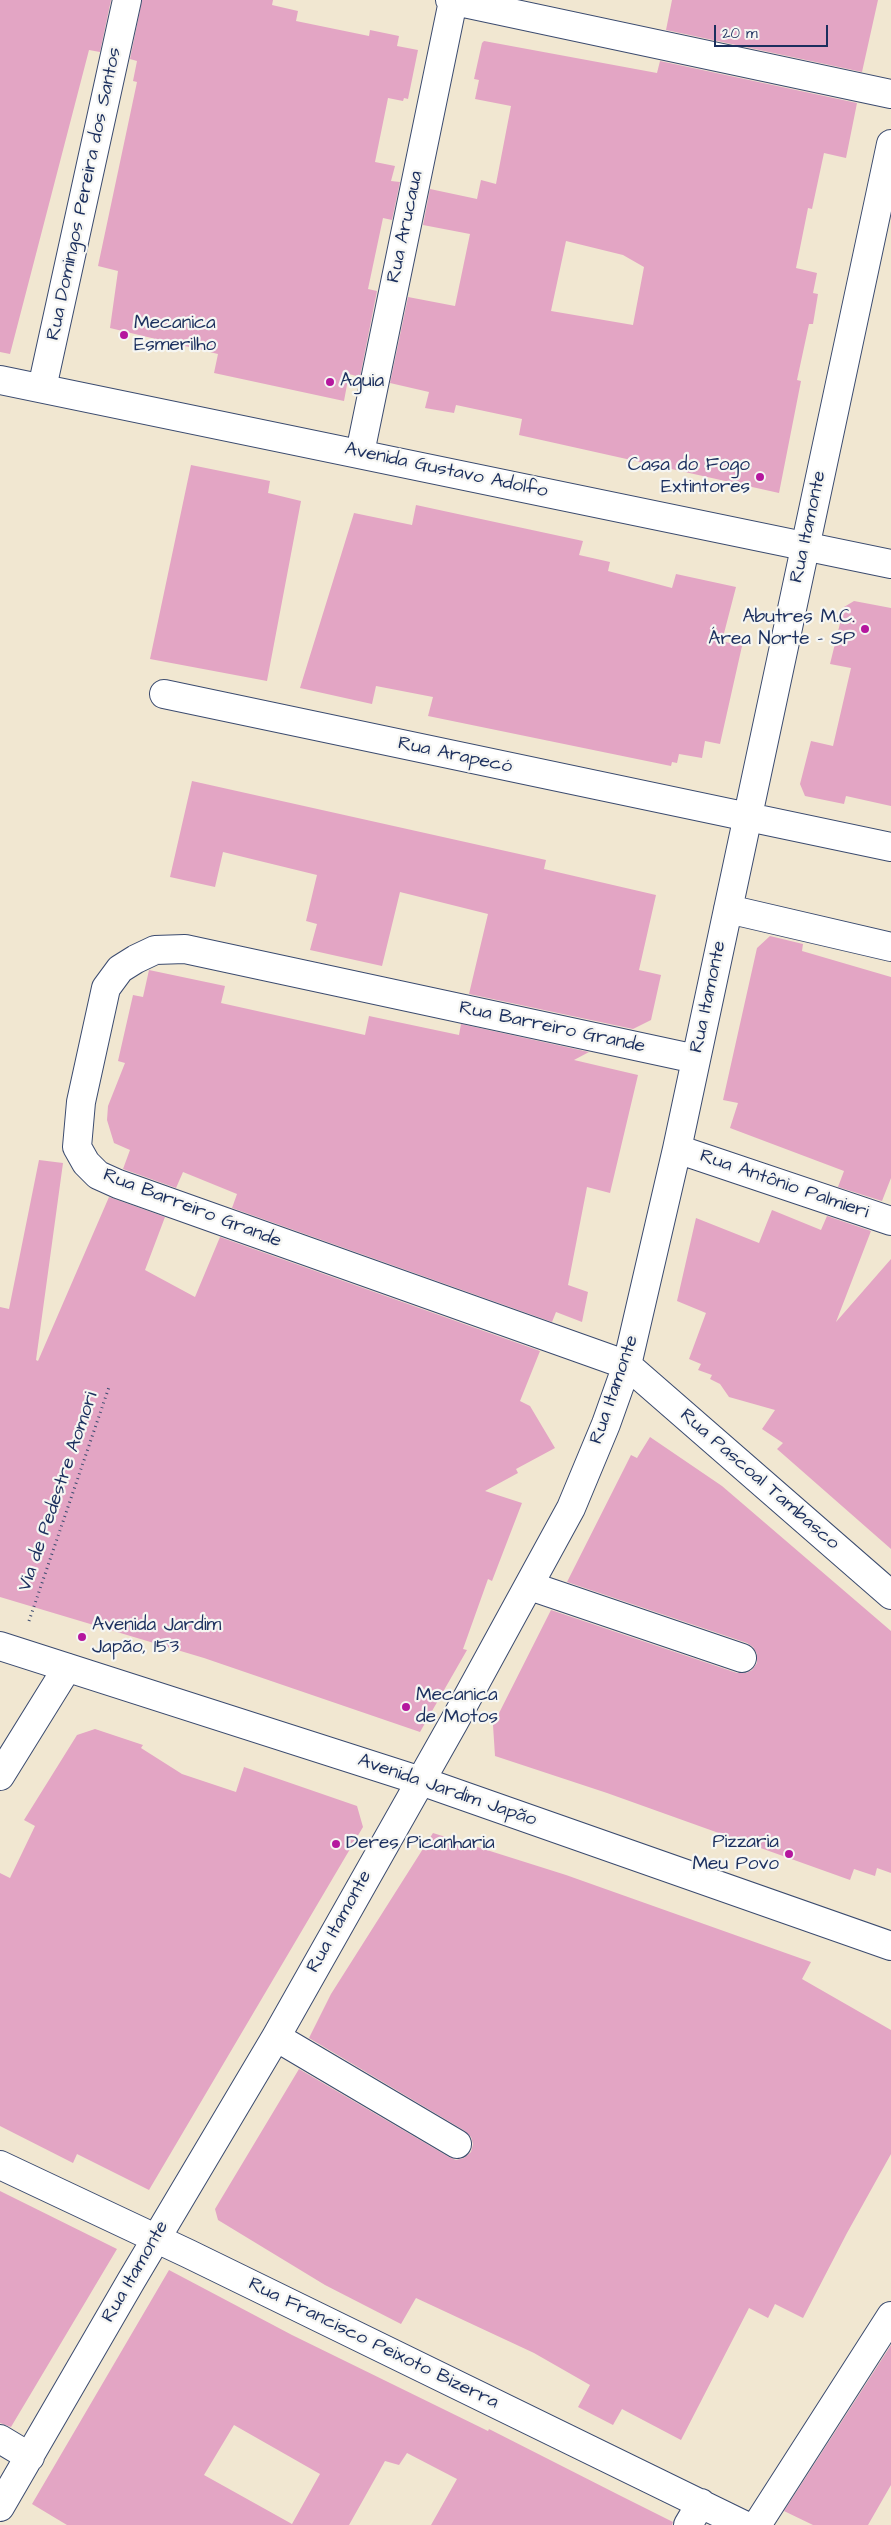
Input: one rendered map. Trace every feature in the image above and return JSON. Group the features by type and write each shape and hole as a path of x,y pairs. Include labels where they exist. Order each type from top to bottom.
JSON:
{"street":[{"name":"Rua Domingos Pereira dos Santos","path":"42,388 127,0"},
{"path":"451,0 891,94"},
{"name":"Rua Arucaua","path":"360,453 451,0"},
{"name":"Rua Itamonte","path":"0,2507 156,2238 276,2037 421,1781 530,1586 571,1508 606,1424 627,1365 677,1149 746,818 890,150"},
{"name":"Avenida Gustavo Adolfo","path":"0,380 805,544 891,564"},
{"name":"Rua Arapecó","path":"164,694 891,847"},
{"path":"728,909 891,947"},
{"name":"Rua Barreiro Grande","path":"627,1365 172,1205 98,1175 86,1163 77,1147 81,1102 106,988 120,969 136,959 155,950 185,949 696,1059"},
{"name":"Rua Antônio Palmieri","path":"677,1149 891,1221"},
{"name":"Rua Pascoal Tambasco","path":"627,1365 891,1595"},
{"path":"530,1586 742,1658"},
{"name":"Avenida Jardim Japão","path":"0,1646 421,1781 891,1946"},
{"path":"0,1776 67,1668"},
{"path":"276,2037 457,2144"},
{"name":"Rua Francisco Peixoto Bizerra","path":"0,2166 156,2238 694,2514 744,2525"},
{"path":"757,2525 891,2316"},
{"path":"0,2439 30,2457"}],"path":[{"name":"Via de Pedestre Aomori","path":"34,1606 109,1388"}],"building":[{"path":"0,0 111,0 100,52 89,50 10,354 0,352"},
{"path":"142,0 273,0 272,5 298,11 296,21 369,36 370,30 399,36 397,46 418,50 408,99 404,98 403,101 388,98 375,162 395,166 391,181 400,182 392,220 383,218 368,289 377,291 360,377 349,374 344,401 214,373 218,354 110,328 118,271 98,266 137,82 133,81 137,61 130,59"},
{"path":"672,0 878,0 862,72 666,30"},
{"path":"484,41 657,73 660,61 857,103 846,158 824,153 812,209 808,208 796,268 817,273 813,293 818,294 813,324 809,324 797,380 801,381 779,493 519,435 522,419 456,405 454,413 425,408 429,392 390,383 408,297 455,306 470,234 423,225 430,189 477,199 481,180 496,184 511,106 475,99 479,80 474,79","holes":["566,241 623,255 644,267 633,325 551,311"]},
{"path":"191,465 270,481 268,493 301,501 267,681 150,659"},
{"path":"416,505 583,541 579,555 610,562 608,571 672,588 676,574 736,587 722,641 742,646 720,744 705,741 702,758 679,754 677,763 672,762 671,766 428,716 433,697 376,686 372,704 300,688 354,513 412,525"},
{"path":"854,601 891,608 891,806 846,796 844,804 805,796 800,784 811,741 833,746 851,668 830,664 844,607"},
{"path":"192,781 546,860 544,869 656,895 639,970 661,975 651,1020 633,1029 469,994 488,914 400,892 382,966 310,950 317,924 306,921 317,875 223,852 215,887 170,877"},
{"path":"770,936 803,944 802,951 891,977 891,1178 882,1201 838,1187 844,1171 730,1128 738,1103 723,1100 757,948"},
{"path":"149,970 225,986 221,1003 365,1035 369,1016 459,1035 461,1024 589,1052 574,1060 638,1075 610,1193 587,1187 568,1285 588,1292 582,1322 556,1312 552,1322 232,1208 237,1194 183,1172 176,1188 123,1169 130,1150 114,1143 107,1120 108,1106 125,1063 118,1061 133,995 143,997"},
{"path":"39,1160 63,1163 36,1360 38,1361 109,1197 165,1217 145,1270 195,1297 220,1237 540,1351 520,1401 530,1406 555,1448 516,1469 518,1473 485,1491 522,1503 492,1581 488,1579 463,1649 467,1650 420,1732 204,1658 0,1597 0,1307 9,1309"},
{"path":"772,1210 821,1230 827,1216 871,1231 836,1322 891,1259 891,1549 777,1449 783,1443 762,1429 775,1410 729,1397 720,1384 710,1379 712,1375 698,1370 701,1364 689,1359 706,1313 677,1301 696,1218 759,1243"},
{"path":"650,1437 722,1486 891,1631 891,1873 877,1868 875,1876 854,1869 850,1880 607,1793 495,1756 493,1725 551,1610 737,1673 746,1673 752,1670 757,1663 757,1654 753,1647 747,1643 567,1582 631,1455 637,1458"},
{"path":"95,1729 143,1745 141,1748 182,1774 236,1792 244,1767 357,1806 363,1827 149,2190 77,2154 73,2163 0,2126 0,1873 10,1878 35,1826 24,1820 77,1735"},
{"path":"433,1833 566,1875 811,1962 802,1979 891,2030 891,2154 803,2318 775,2304 768,2318 749,2308 681,2440 622,2409 613,2425 578,2407 590,2385 534,2353 416,2298 401,2324 325,2285 218,2220 215,2209 299,2069 449,2157 456,2160 464,2158 471,2152 473,2144 471,2137 465,2131 309,2038 331,1994"},
{"path":"0,2191 117,2249 11,2427 0,2423"},
{"path":"169,2270 292,2335 488,2431 489,2429 673,2522 672,2525 431,2525 457,2479 407,2453 399,2465 385,2461 349,2525 67,2525 32,2504","holes":["234,2425 320,2474 292,2524 204,2475"]},
{"path":"891,2345 891,2485 868,2525 813,2525 784,2511"}],"place":[{"name":"Mecanica Esmerilho","path":"124,335"},
{"name":"Aguia","path":"330,382"},
{"name":"Casa do Fogo Extintores","path":"760,477"},
{"name":"Abutres M.C. Área Norte - SP","path":"865,629"},
{"name":"Avenida Jardim Japão, 153","path":"82,1637"},
{"name":"Mecanica de Motos","path":"406,1707"},
{"name":"Deres Picanharia","path":"336,1844"},
{"name":"Pizzaria Meu Povo","path":"789,1854"}]}
